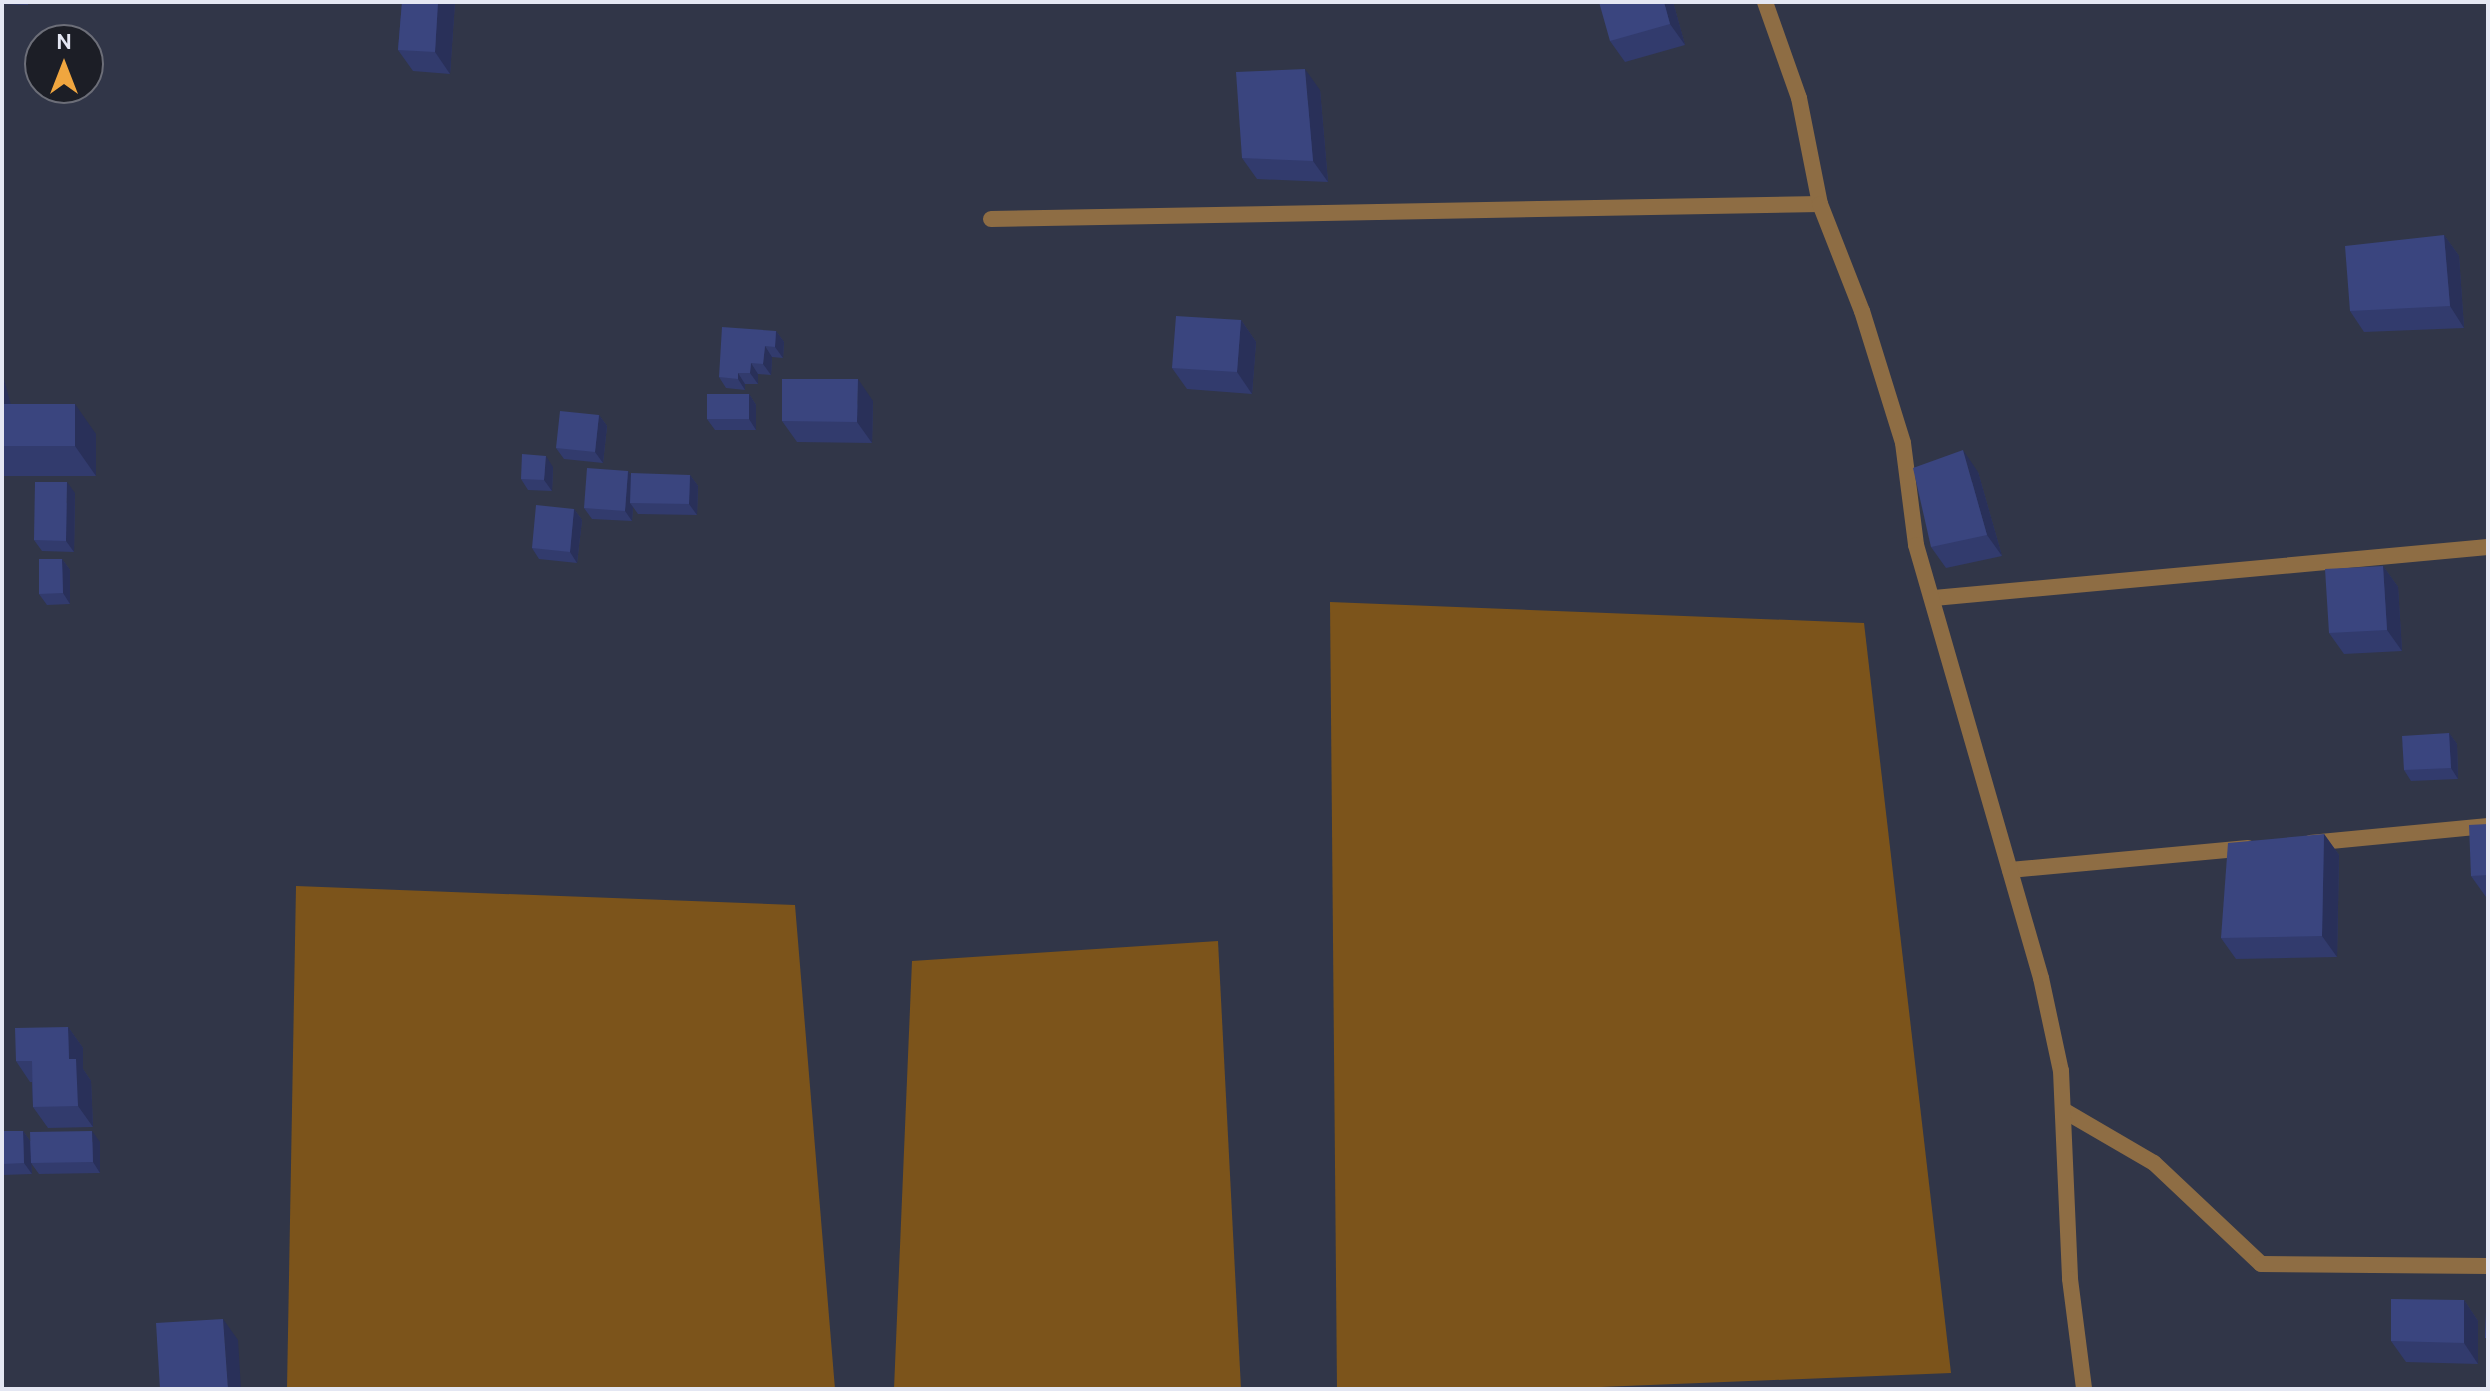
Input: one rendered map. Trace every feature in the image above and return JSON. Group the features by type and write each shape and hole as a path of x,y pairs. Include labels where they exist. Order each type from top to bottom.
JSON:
{"street":[{"path":"1765,2 1799,98 1820,204 1862,311 1903,443 1916,545 1934,598 1965,726 2010,870 2055,1040 2063,1110 2070,1279 2084,1389"},
{"path":"991,219 1820,204"},
{"path":"1934,598 2488,547"},
{"path":"2297,844 2488,826"},
{"path":"2010,870 2265,847"},
{"path":"2063,1110 2154,1163 2261,1264 2488,1266"}],"shaded area":[{"path":"1330,602 1864,623 1951,1373 1551,1389 1337,1389"},
{"path":"296,886 795,905 835,1389 287,1389"},
{"path":"1218,941 1241,1389 894,1389 912,961"}],"building":[{"path":"402,2 438,2 435,52 398,50"},
{"path":"1599,2 1664,2 1670,24 1610,41"},
{"path":"1305,69 1313,161 1242,158 1236,72"},
{"path":"2444,235 2450,306 2350,311 2345,246"},
{"path":"1176,316 1241,320 1237,372 1172,368"},
{"path":"722,327 776,331 775,347 765,346 763,364 751,363 750,373 738,373 738,379 719,377"},
{"path":"782,379 858,379 857,422 782,421"},
{"path":"707,394 749,394 749,419 707,419"},
{"path":"2,404 75,404 75,446 2,446"},
{"path":"560,411 599,415 595,452 556,448"},
{"path":"1963,450 1987,535 1931,547 1913,468"},
{"path":"522,454 546,456 544,480 521,479"},
{"path":"587,468 628,471 625,511 584,508"},
{"path":"631,473 690,475 689,504 630,503"},
{"path":"35,482 67,482 66,541 34,540"},
{"path":"536,505 574,509 570,552 532,548"},
{"path":"39,559 62,559 63,593 39,594"},
{"path":"2383,566 2387,630 2329,633 2325,569"},
{"path":"2449,733 2451,768 2404,770 2402,736"},
{"path":"2488,824 2488,875 2471,876 2469,825"},
{"path":"2324,834 2322,936 2221,938 2228,843"},
{"path":"68,1027 69,1059 76,1059 78,1106 33,1107 32,1061 16,1061 15,1028"},
{"path":"2,1131 23,1131 24,1163 2,1164"},
{"path":"92,1131 93,1162 31,1163 30,1132"},
{"path":"2487,1285 2488,1338 2485,1338"},
{"path":"2391,1299 2464,1300 2464,1343 2391,1341"},
{"path":"223,1319 228,1389 160,1389 156,1323"}]}
